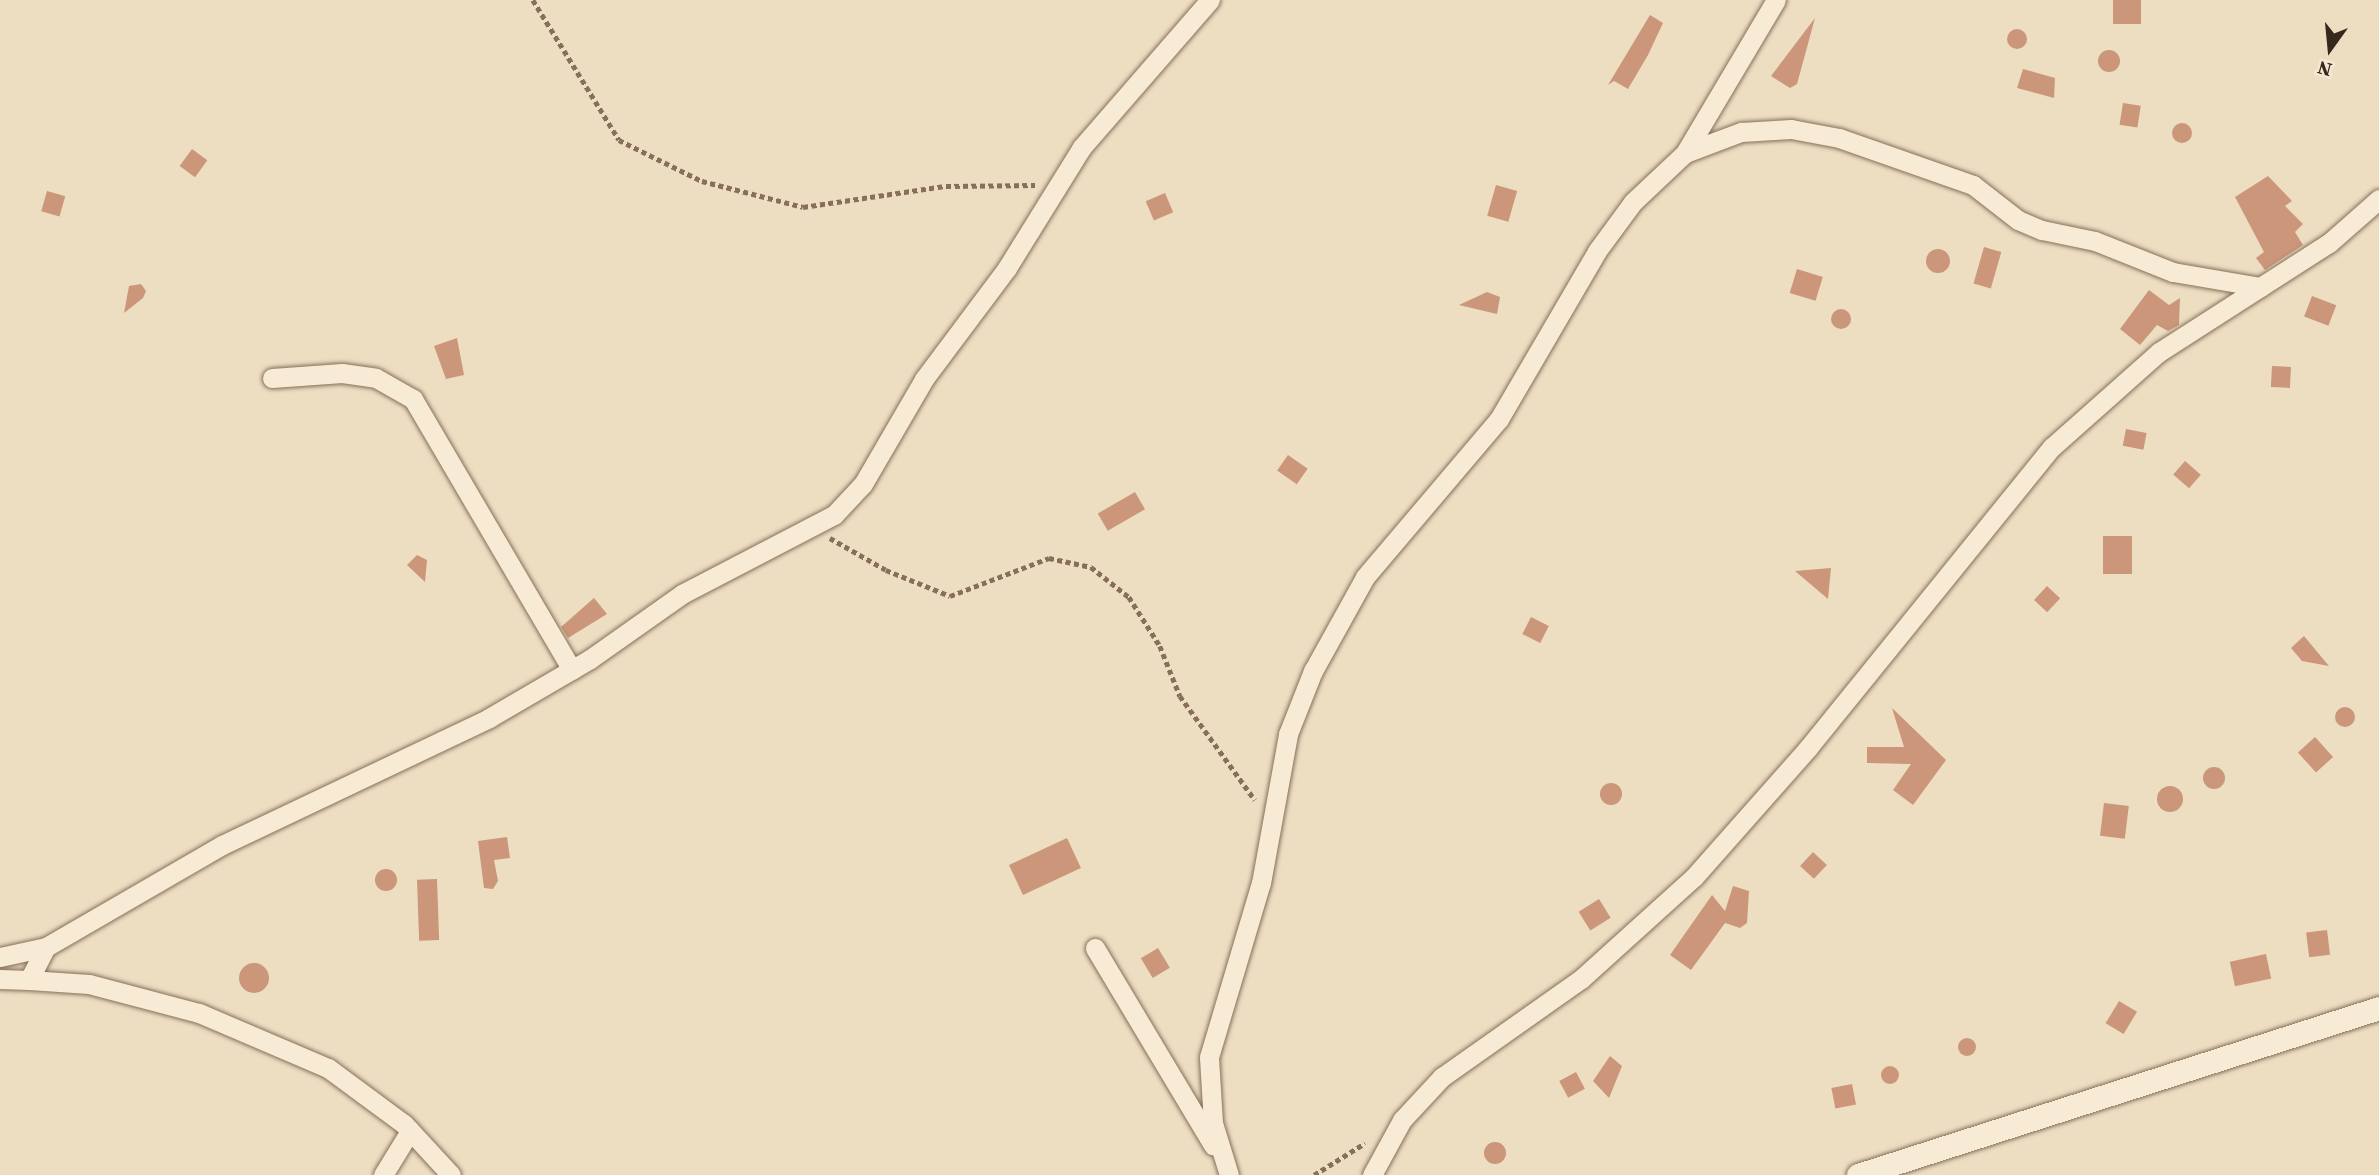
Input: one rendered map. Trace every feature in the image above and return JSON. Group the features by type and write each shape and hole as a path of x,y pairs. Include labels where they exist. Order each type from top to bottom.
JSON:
{"street":[{"path":"0,957 46,947 222,845 489,718 572,670 682,594 834,515 863,484 924,379 1007,268 1057,184 1112,110 1210,0"},
{"path":"1226,1169 1213,1124 1209,1057 1247,942 1288,734 1336,623 1365,578 1499,418 1597,251 1633,202 1685,153 1776,0"},
{"path":"1685,153 1741,132 1791,129 1839,138 1887,150 1973,185 2018,220 2042,230 2095,241 2173,272 2260,287"},
{"path":"1372,1175 1402,1121 1442,1077 1581,979 1694,877 1887,654 2052,447 2159,352 2329,243 2379,199"},
{"path":"272,378 342,373 376,378 413,399 572,670"},
{"path":"29,980 46,947"},
{"path":"1095,948 1226,1169"},
{"path":"0,979 89,984 199,1013 328,1068 410,1131 451,1175"},
{"path":"1858,1175 2379,1008"},
{"path":"383,1175 410,1131"}],"path":[{"path":"533,0 619,140 702,181 803,207 946,186 1057,184"},
{"path":"811,527 886,570 950,596 1049,558 1091,567 1129,597 1160,646 1180,696 1243,782 1269,832"},
{"path":"1314,1175 1369,1141"}],"building":[{"path":"2113,0 2141,0 2141,24 2113,24"},
{"path":"1650,15 1663,23 1628,89 1614,81 1608,85"},
{"path":"1815,18 1797,84 1790,88 1771,76"},
{"path":"2013,29 2021,29 2027,39 2021,49 2013,49 2007,43 2007,35"},
{"path":"2109,50 2117,53 2120,61 2117,69 2109,72 2101,69 2098,61 2101,53"},
{"path":"2023,69 2055,78 2054,98 2017,88"},
{"path":"2123,103 2141,106 2137,128 2120,125"},
{"path":"2182,123 2189,126 2192,133 2189,140 2182,143 2175,140 2172,133 2175,126"},
{"path":"192,149 207,160 195,177 180,166"},
{"path":"2268,176 2292,201 2285,206 2303,224 2295,232 2303,245 2265,270 2256,258 2264,252 2235,197"},
{"path":"1496,185 1517,191 1508,222 1487,216"},
{"path":"47,191 65,196 59,216 41,211"},
{"path":"1165,193 1173,212 1154,221 1146,201"},
{"path":"1984,247 2001,252 1991,288 1974,284"},
{"path":"1938,249 1946,253 1950,261 1946,269 1938,273 1930,269 1926,261 1930,253"},
{"path":"1797,269 1823,277 1816,301 1790,293"},
{"path":"141,284 146,291 143,298 124,313 129,286"},
{"path":"2149,290 2169,305 2180,298 2179,325 2168,331 2157,325 2140,345 2120,329"},
{"path":"1487,292 1500,297 1497,314 1459,305"},
{"path":"2312,296 2336,305 2328,326 2304,317"},
{"path":"1841,309 1848,312 1851,319 1848,326 1841,329 1834,326 1831,319 1834,312"},
{"path":"457,338 464,375 446,379 434,346"},
{"path":"2272,366 2291,367 2290,388 2271,387"},
{"path":"2126,429 2147,433 2143,450 2123,446"},
{"path":"1288,455 1308,469 1297,484 1277,471"},
{"path":"2185,461 2201,475 2189,488 2173,475"},
{"path":"1135,492 1145,509 1108,531 1098,514"},
{"path":"2103,536 2132,536 2132,574 2103,574"},
{"path":"417,555 427,560 425,582 407,565"},
{"path":"1831,568 1828,599 1795,571"},
{"path":"2047,586 2060,598 2047,612 2034,600"},
{"path":"594,598 607,614 568,638 561,627"},
{"path":"1531,617 1549,626 1540,643 1522,634"},
{"path":"2304,636 2329,666 2302,661 2291,648"},
{"path":"2345,707 2352,710 2355,717 2352,724 2345,727 2338,724 2335,717 2338,710"},
{"path":"1892,708 1946,760 1913,805 1893,790 1911,764 1867,763 1867,747 1904,747"},
{"path":"2315,737 2333,757 2316,772 2298,752"},
{"path":"2214,767 2222,770 2225,778 2222,786 2214,789 2206,786 2203,778 2206,770"},
{"path":"1607,783 1615,783 1622,790 1622,798 1615,805 1607,805 1600,798 1600,790"},
{"path":"2170,786 2179,790 2183,799 2179,808 2170,812 2161,808 2157,799 2161,790"},
{"path":"2104,803 2129,806 2125,839 2100,836"},
{"path":"507,837 510,858 494,860 498,881 493,889 484,888 478,841"},
{"path":"1067,838 1081,868 1023,895 1009,865"},
{"path":"1813,852 1827,865 1814,879 1800,866"},
{"path":"386,869 396,876 397,880 390,890 386,891 376,884 375,880 382,870"},
{"path":"437,879 439,940 419,941 417,880"},
{"path":"1733,886 1749,891 1747,923 1740,928 1725,923 1691,970 1670,955 1712,895 1725,911"},
{"path":"1599,899 1611,918 1590,930 1579,912"},
{"path":"2327,930 2330,955 2309,957 2306,933"},
{"path":"1158,948 1170,968 1153,978 1141,958"},
{"path":"2266,954 2271,978 2235,986 2230,962"},
{"path":"254,963 265,967 269,978 265,989 254,993 243,989 239,978 243,967"},
{"path":"2119,1001 2137,1012 2124,1034 2106,1023"},
{"path":"1963,1038 1971,1038 1976,1047 1974,1054 1963,1056 1958,1051 1958,1043"},
{"path":"1610,1056 1622,1066 1609,1098 1593,1081"},
{"path":"1886,1066 1894,1066 1899,1075 1897,1082 1886,1084 1881,1079 1881,1071"},
{"path":"1576,1072 1585,1089 1568,1098 1559,1081"},
{"path":"1852,1084 1856,1105 1835,1109 1831,1088"},
{"path":"1495,1142 1503,1145 1506,1153 1503,1161 1495,1164 1487,1161 1484,1153 1487,1145"}]}
